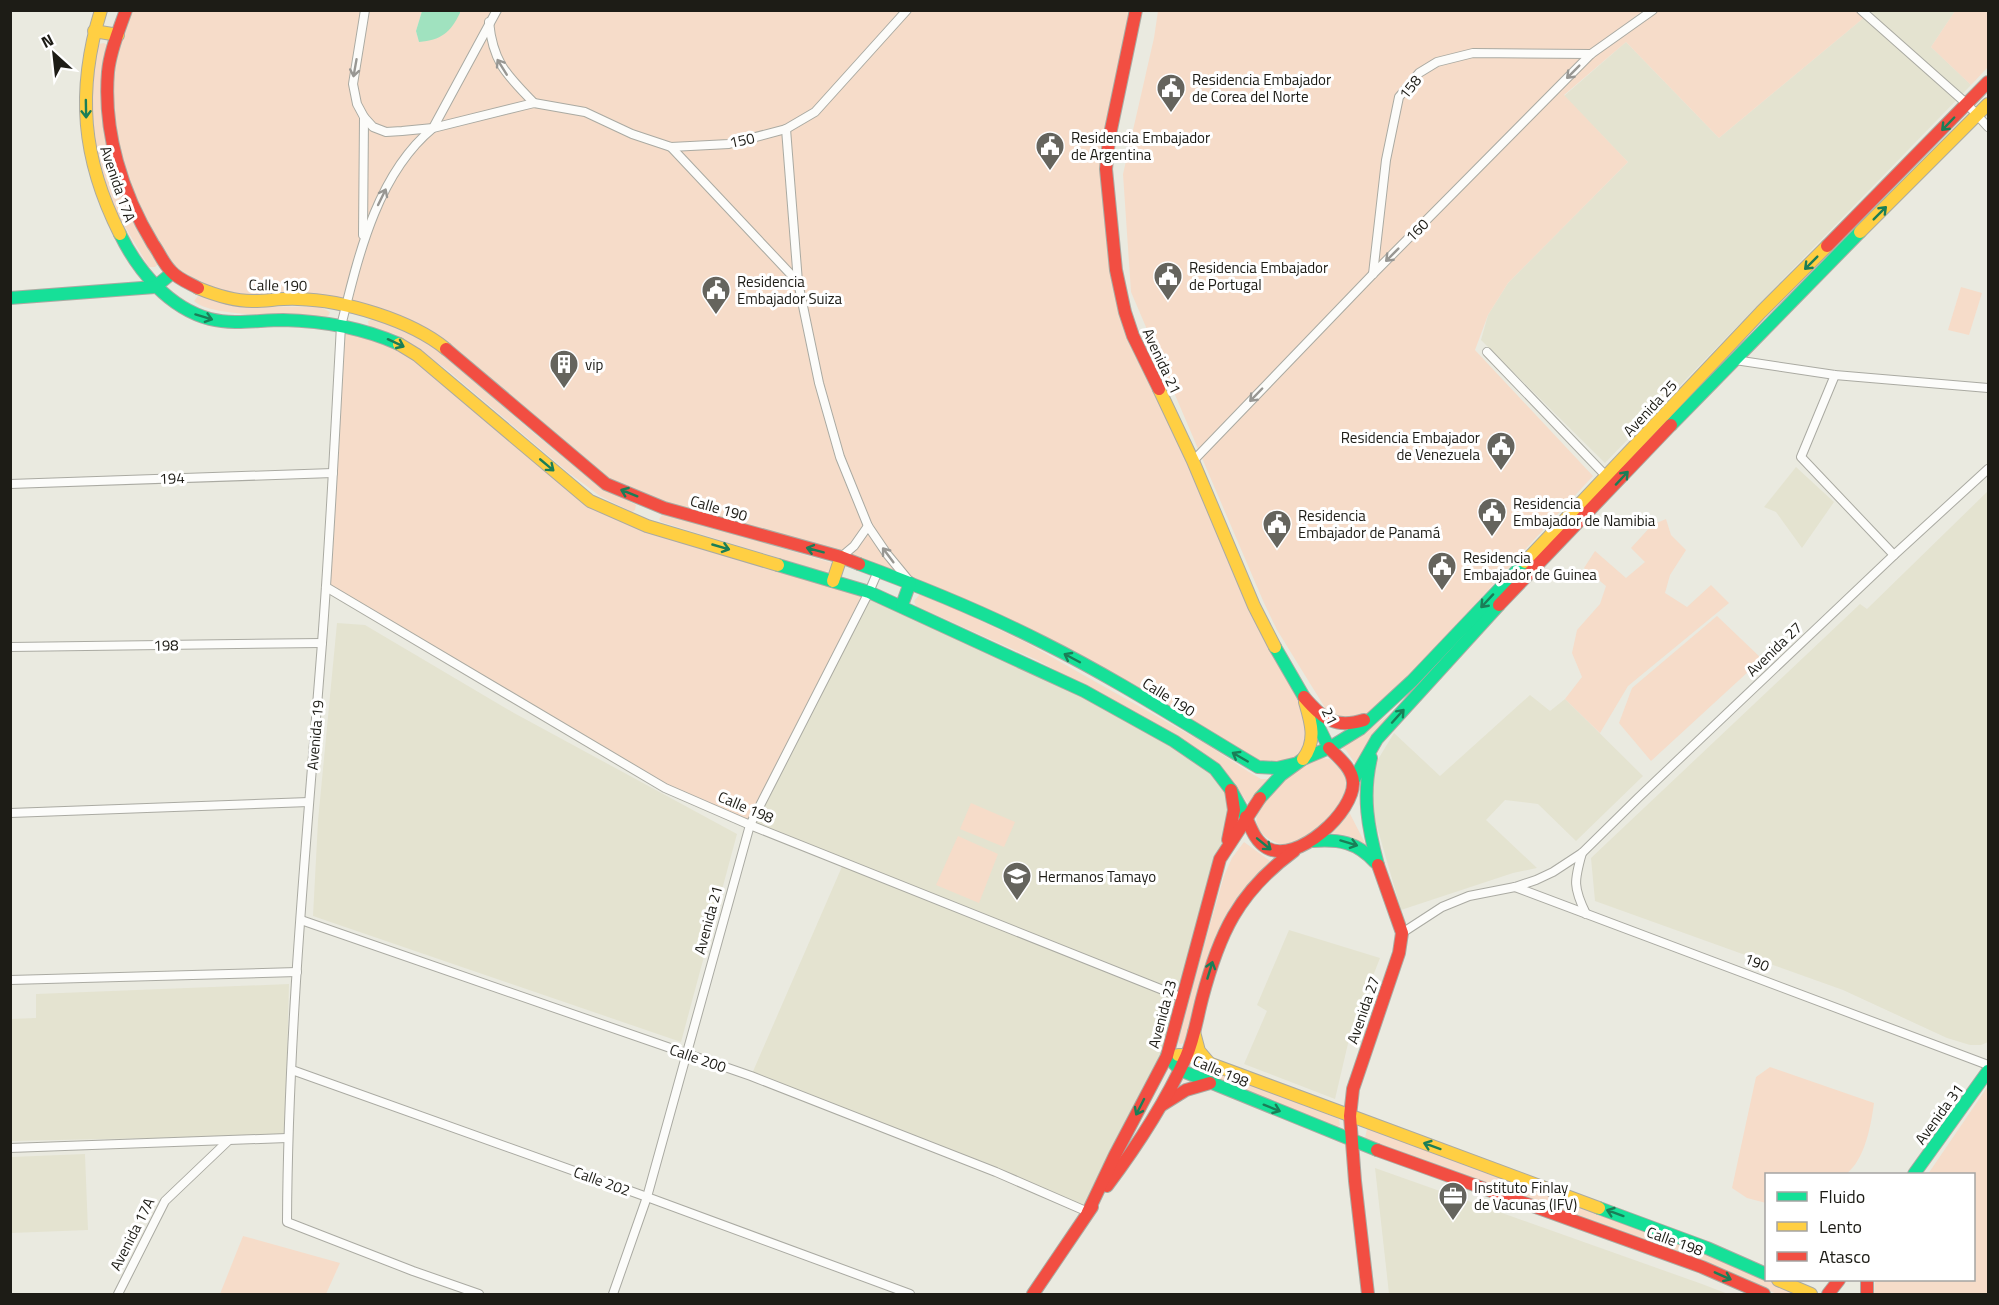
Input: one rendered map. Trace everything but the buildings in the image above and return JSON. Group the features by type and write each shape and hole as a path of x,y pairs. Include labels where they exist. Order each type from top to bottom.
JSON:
{"main road":[{"name":"Avenida 17A","path":"101,10 94,31 85,81 86,128 94,172 120,236 155,287"},
{"name":"Avenida 17A","path":"126,10 108,70 109,119 117,165 141,223 172,273"},
{"name":"Avenida 21","path":"1137,10 1109,139 1106,169 1116,270 1125,312 1132,333 1193,461 1254,606 1304,698"},
{"path":"94,31 118,35"},
{"name":"Avenida 25","path":"1329,748 1360,729 1412,681 1761,312 1989,82"},
{"name":"Avenida 25","path":"1352,787 1377,739 1506,597 1795,297 1989,104"},
{"path":"10,298 155,287 172,273"},
{"name":"Calle 190","path":"172,273 217,294 248,301 302,299 379,314 408,326 437,342 606,484 654,504 767,538 841,557 910,582 1043,642 1112,679 1258,767 1277,768 1299,761"},
{"path":"155,287 177,304 196,315 209,319 233,322 284,320 340,326 380,336 400,344 417,355 590,501 647,526 869,592 902,605 1084,691 1174,741 1215,769 1231,790 1250,829 1266,848 1274,851 1294,851 1313,841 1335,820 1352,787"},
{"path":"647,526 654,504"},
{"path":"833,581 841,557"},
{"path":"902,605 910,582"},
{"path":"1304,698 1322,717 1339,724 1356,723 1377,715"},
{"path":"1246,817 1254,804 1281,776 1309,753 1313,742 1311,719 1304,698"},
{"name":"21","path":"1304,698 1329,748"},
{"path":"1377,739 1364,791 1365,815 1378,865"},
{"path":"1299,761 1329,748 1343,762 1402,933"},
{"path":"1220,859 1228,838 1234,810 1231,790"},
{"name":"Avenida 23","path":"1088,1212 1167,1056 1220,859 1246,817"},
{"path":"1313,841 1328,839 1345,841 1364,848 1378,865"},
{"name":"Avenida 23","path":"1033,1294 1088,1212 1128,1158 1160,1106 1187,1055 1219,943 1239,908 1260,879 1294,851"},
{"name":"Avenida 27","path":"1368,1294 1350,1116 1353,1089 1399,953 1402,933"},
{"path":"1194,1026 1199,1051 1210,1064"},
{"name":"Calle 198","path":"1167,1056 1187,1055 1707,1248 1765,1273"},
{"name":"Calle 198","path":"1167,1056 1179,1070 1352,1141 1702,1267 1764,1294"},
{"name":"Avenida 31","path":"1915,1173 1989,1071"},
{"path":"1160,1106 1186,1090 1210,1083"},
{"path":"1780,1281 1811,1294"},
{"path":"1828,1294 1838,1281"}],"street":[{"path":"362,252 365,174 364,117 357,104 352,84 365,10"},
{"path":"362,252 378,203 391,179 411,149 433,128 497,10"},
{"name":"150","path":"364,117 373,127 386,132 433,128 534,103 585,112 632,134 671,147 729,144 786,129 815,112 908,10"},
{"name":"160","path":"1193,461 1373,274 1591,54 1653,10"},
{"path":"1861,10 1865,16 1967,104 1989,127"},
{"path":"489,21 494,51 500,64 508,76 534,103"},
{"name":"158","path":"1373,274 1386,160 1399,97 1419,73 1437,62 1473,53 1591,54"},
{"path":"786,129 798,282 819,383 840,457 868,526 910,582"},
{"path":"671,147 798,282"},
{"name":"Avenida 19","path":"362,252 340,326 326,587 287,1138 287,1222 479,1294"},
{"path":"1487,352 1607,477"},
{"path":"1736,360 1835,375 1989,388"},
{"path":"1835,375 1801,457 1893,555"},
{"name":"Avenida 27","path":"1402,933 1442,907 1469,896 1515,887 1553,872 1582,854 1893,555 1989,469"},
{"name":"194","path":"10,484 333,473"},
{"path":"841,557 854,546 868,526"},
{"name":"Avenida 21","path":"613,1294 647,1197 750,825 878,571"},
{"name":"Calle 198","path":"326,587 664,788 750,825 1183,998"},
{"name":"198","path":"10,647 322,643"},
{"path":"10,813 309,802"},
{"path":"1582,854 1574,881 1578,898 1586,914"},
{"name":"190","path":"1515,887 1989,1065"},
{"name":"Calle 200","path":"301,920 751,1076 1088,1212"},
{"path":"10,980 297,972"},
{"name":"Calle 202","path":"292,1070 910,1294"},
{"path":"10,1148 287,1138"},
{"name":"Avenida 17A","path":"118,1294 165,1201 228,1141"}],"shaded area":[{"path":"460,10 1136,11 1106,169 1125,312 1311,719 1303,759 1258,767 1112,679 910,583 606,484 437,342 346,305 248,301 172,273 117,165 108,71 126,11 422,11 416,31 419,42 460,13"},
{"path":"422,11 460,11 460,13 444,34 419,42 416,31"},
{"path":"1158,11 1872,11 1719,138 1626,42 1564,95 1628,162 1508,283 1488,315 1475,350 1593,476 1393,693 1363,715 1347,718 1327,711 1277,630 1131,292 1123,174"},
{"path":"1872,11 1955,11 1931,47 1971,85 1605,463 1481,340 1488,315 1508,283 1628,162 1564,96 1626,42 1719,138"},
{"path":"1955,11 1988,11 1988,67 1971,85 1931,47"},
{"path":"104,43 108,46 104,110 110,158 130,212 158,264 155,267 149,267 112,205 95,143 92,94 96,50 99,44"},
{"path":"1961,287 1982,293 1969,335 1948,330"},
{"path":"198,296 239,306 320,307 330,312 326,317 236,313 203,306 194,301"},
{"path":"373,319 419,337 600,486 636,505 635,510 632,512 600,496 569,473 446,369 395,334 369,327 368,321"},
{"path":"341,326 400,344 590,501 869,592 750,825 664,788 326,587"},
{"path":"1796,467 1834,502 1802,548 1776,512 1764,507"},
{"path":"1988,491 1988,1042 1981,1045 1970,1045 1947,1038 1843,990 1595,901 1591,858 1860,604 1867,609"},
{"path":"664,513 832,563 832,567 825,572 661,522 659,519"},
{"path":"1666,519 1671,535 1686,550 1670,575 1665,593 1687,607 1711,585 1729,603 1628,686 1600,733 1565,699 1582,677 1572,653 1577,630 1600,604 1606,586 1584,568 1595,551 1626,578 1645,562 1631,548 1652,525"},
{"name":"Hermanos Tamayo","path":"869,592 1084,691 1215,769 1234,810 1167,1056 1088,1212 751,1076 844,862 750,825"},
{"path":"920,594 925,594 1025,642 1206,744 1261,779 1271,779 1248,803 1221,765 1175,736 1037,660 916,606 914,601"},
{"path":"1717,616 1762,659 1651,761 1619,723 1632,688"},
{"path":"337,623 365,625 514,713 737,834 681,1042 313,916 318,821"},
{"path":"1530,695 1550,711 1565,699 1643,776 1576,841 1538,804 1505,800 1486,820 1537,868 1513,873 1401,910 1371,806 1372,784 1377,761 1394,733 1440,776"},
{"path":"1398,707 1356,765 1346,750 1340,747 1359,738"},
{"path":"1321,758 1330,759 1345,776 1346,786 1336,810 1327,821 1305,838 1282,845 1268,839 1257,824 1261,805 1291,775"},
{"path":"971,803 1015,822 1004,847 960,829"},
{"path":"1348,810 1366,845 1349,836 1331,833"},
{"path":"958,836 998,854 979,903 936,885"},
{"path":"1244,842 1270,861 1235,902 1184,1043 1180,1044 1177,1040 1224,876 1232,858"},
{"path":"1289,930 1380,958 1350,1035 1335,1099 1244,1064 1267,1011 1257,1005"},
{"path":"289,984 285,1135 11,1141 10,1019 36,1018 36,994"},
{"path":"1194,1063 1339,1119 1340,1125 1335,1130 1192,1070"},
{"path":"1770,1067 1874,1103 1869,1131 1853,1168 1847,1173 1765,1173 1765,1203 1747,1198 1732,1188 1756,1077"},
{"path":"1988,1086 1988,1294 1874,1294 1875,1281 1975,1281 1975,1173 1929,1173"},
{"path":"1367,1129 1371,1129 1707,1254 1765,1279 1765,1281 1770,1281 1801,1294 1777,1294 1703,1262 1370,1142 1365,1138"},
{"path":"85,1154 88,1230 11,1233 11,1157"},
{"name":"Instituto Finlay de Vacunas (IFV)","path":"1375,1168 1702,1284 1728,1294 1389,1294"},
{"path":"243,1236 340,1263 326,1294 220,1294"}],"traffic: fast":[{"path":"1671,425 1860,232"},
{"path":"120,234 127,248 156,286 168,297 195,314 228,322 283,320 328,324 357,330 399,344"},
{"path":"10,298 155,287 172,273"},
{"path":"1260,798 1281,775 1303,759 1329,748 1360,729 1412,681 1525,562"},
{"path":"859,564 999,621 1072,657 1258,767 1277,768 1294,764"},
{"path":"778,565 869,592 1084,691 1174,741 1215,769 1231,790 1246,817"},
{"path":"902,605 910,583"},
{"path":"1353,781 1377,739 1499,605"},
{"path":"1275,647 1304,697 1329,748"},
{"path":"1371,758 1368,772 1367,812 1378,865"},
{"path":"1313,841 1347,843 1361,850 1375,862"},
{"path":"1167,1056 1180,1070 1377,1150"},
{"path":"1915,1173 1988,1071"},
{"path":"1599,1208 1707,1248 1765,1274"}],"traffic: slow":[{"path":"101,10 88,69 87,124 97,179 120,234"},
{"path":"94,31 118,35"},
{"path":"1860,232 1988,104"},
{"path":"1525,562 1761,312 1827,246"},
{"path":"198,288 238,300 298,299 335,303 396,321 414,329 446,349"},
{"path":"399,344 417,355 590,501 647,526 778,565"},
{"path":"1159,389 1193,461 1254,606 1275,647"},
{"path":"833,581 841,557"},
{"path":"1303,759 1310,745 1312,731 1305,702"},
{"path":"1194,1032 1199,1051 1210,1064"},
{"path":"1178,1055 1187,1055 1599,1208"},
{"path":"1780,1281 1811,1294"}],"traffic: jam":[{"path":"126,10 113,48 108,72 109,117 117,161 132,204 163,261 177,276 198,288"},
{"path":"1136,10 1109,139 1106,169 1116,270 1125,312 1133,336 1159,389"},
{"path":"1827,246 1988,82"},
{"path":"446,349 606,484 664,508 859,564"},
{"path":"1499,605 1671,425"},
{"path":"1304,697 1317,711 1330,720 1345,723 1364,720"},
{"path":"1246,817 1259,842 1267,848 1279,851 1293,849 1322,832 1345,807 1353,782 1347,767 1329,748"},
{"path":"1228,840 1234,810 1231,790"},
{"path":"1088,1212 1167,1056 1220,859 1260,798"},
{"path":"1107,1186 1150,1124 1186,1057 1216,954 1233,916 1258,882 1294,851"},
{"path":"1368,1294 1350,1116 1353,1089 1399,953 1402,933 1378,865"},
{"path":"1162,1105 1186,1090 1210,1083"},
{"path":"1377,1150 1702,1267 1764,1294"},
{"path":"1033,1294 1092,1207"},
{"path":"1828,1294 1838,1281"},
{"path":"1867,1281 1867,1294"}],"place":[{"name":"Residencia Embajador de Corea del Norte","path":"1171,114"},
{"name":"Residencia Embajador de Argentina","path":"1050,172"},
{"name":"Residencia Embajador de Portugal","path":"1168,302"},
{"name":"Residencia Embajador Suiza","path":"716,316"},
{"name":"vip","path":"564,390"},
{"name":"Residencia Embajador de Venezuela","path":"1501,472"},
{"name":"Residencia Embajador de Namibia","path":"1492,538"},
{"name":"Residencia Embajador de Panamá","path":"1277,550"},
{"name":"Residencia Embajador de Guinea","path":"1442,592"},
{"name":"Hermanos Tamayo","path":"1017,902"},
{"name":"Instituto Finlay de Vacunas (IFV)","path":"1453,1222"}]}
